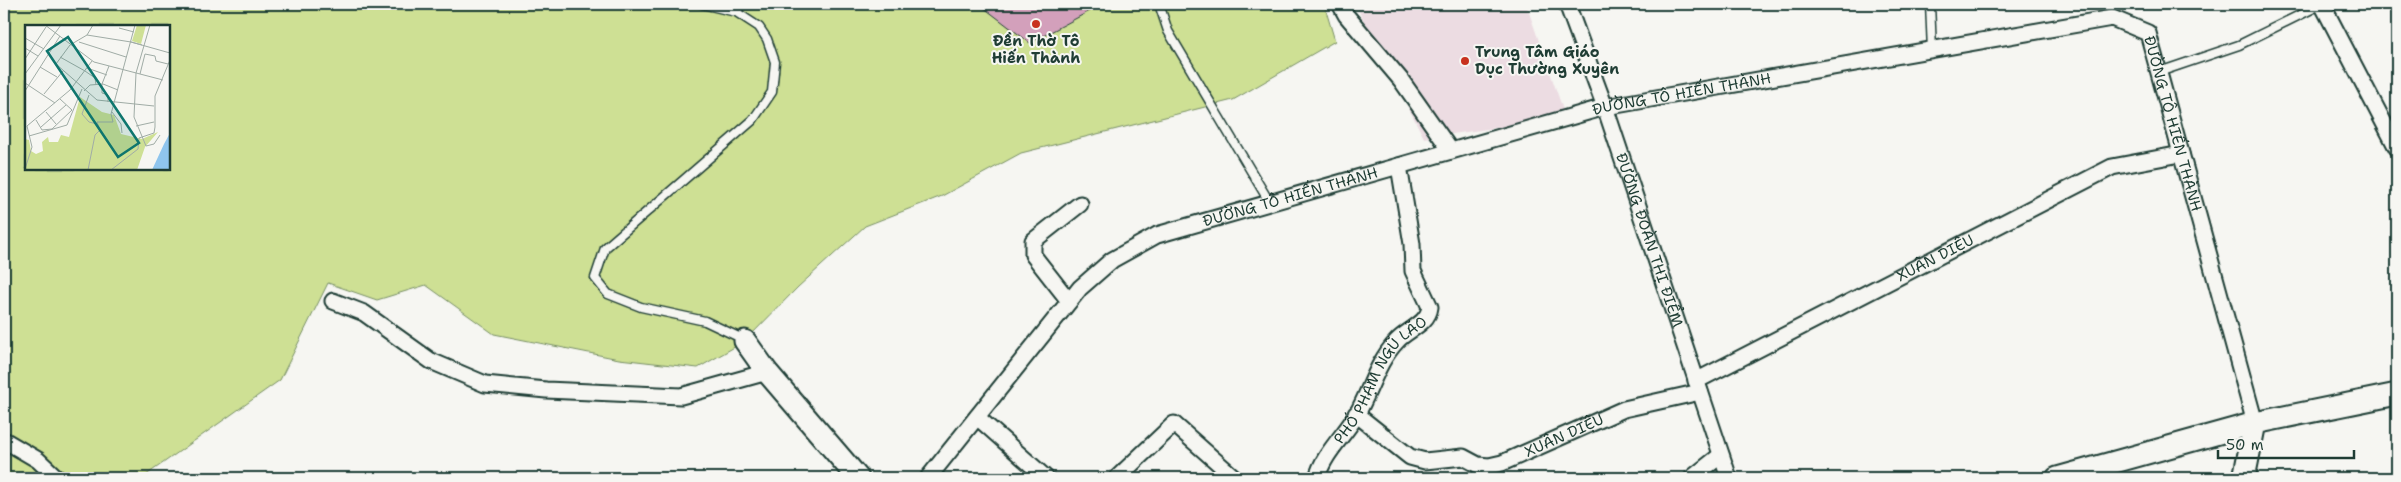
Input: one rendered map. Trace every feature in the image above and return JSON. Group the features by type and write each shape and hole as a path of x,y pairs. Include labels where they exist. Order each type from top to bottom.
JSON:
{"main road":[{"path":"745,341 767,372 858,478"},
{"path":"2057,478 2256,423 2397,394"},
{"path":"2244,478 2256,423"}],"street":[{"path":"1340,4 1346,16 1401,80 1450,151"},
{"name":"ĐƯỜNG ĐOÀN THỊ ĐIỂM","path":"1567,4 1605,107 1729,478"},
{"path":"2322,4 2397,148"},
{"name":"ĐƯỜNG TÔ HIẾN THÀNH","path":"928,478 1080,288 1112,260 1157,235 1605,107 2112,18 2148,33 2256,423"},
{"name":"XUÂN DIỆU","path":"1356,414 1410,457 1425,461 1463,457 1488,472 1502,463 1624,409 1698,387 2112,167 2181,154"},
{"name":"PHỐ PHẠM NGŨ LÃO","path":"1317,478 1324,461 1356,414 1386,352 1403,335 1427,318 1430,313 1430,307 1413,272 1412,244 1399,166"},
{"path":"1069,302 1033,255 1032,248 1034,240 1080,204"},
{"path":"333,301 364,313 431,361 485,384 546,390 681,396 767,372"},
{"path":"977,416 1046,478"},
{"path":"1117,478 1174,424 1235,478"},
{"path":"4,440 38,460 57,478"},
{"path":"1692,478 1721,455"}],"lane":[{"path":"702,4 736,12 759,27 767,39 775,62 772,92 753,120 606,248 595,278 608,294 641,307 705,321 745,341"},
{"path":"736,12 742,4"},
{"path":"1159,4 1168,31 1270,203"},
{"path":"1930,4 1932,50"},
{"path":"2159,72 2239,45 2322,4"}],"shaded area":[{"name":"Trung Tâm Giáo Dục Thường Xuyên","path":"1355,4 1526,4 1566,118 1424,138"}],"green space":[{"path":"4,4 1324,4 1335,41 1233,100 1021,153 942,196 865,226 798,287 745,341 698,368 619,359 494,334 426,285 377,300 328,283 280,380 142,478 4,478"}],"building":[{"name":"Đền Thờ Tô Hiến Thành","path":"979,4 1103,4 1030,43"}],"place":[{"name":"Đền Thờ Tô Hiến Thành","path":"1036,24"},
{"name":"Trung Tâm Giáo Dục Thường Xuyên","path":"1465,61"}]}
